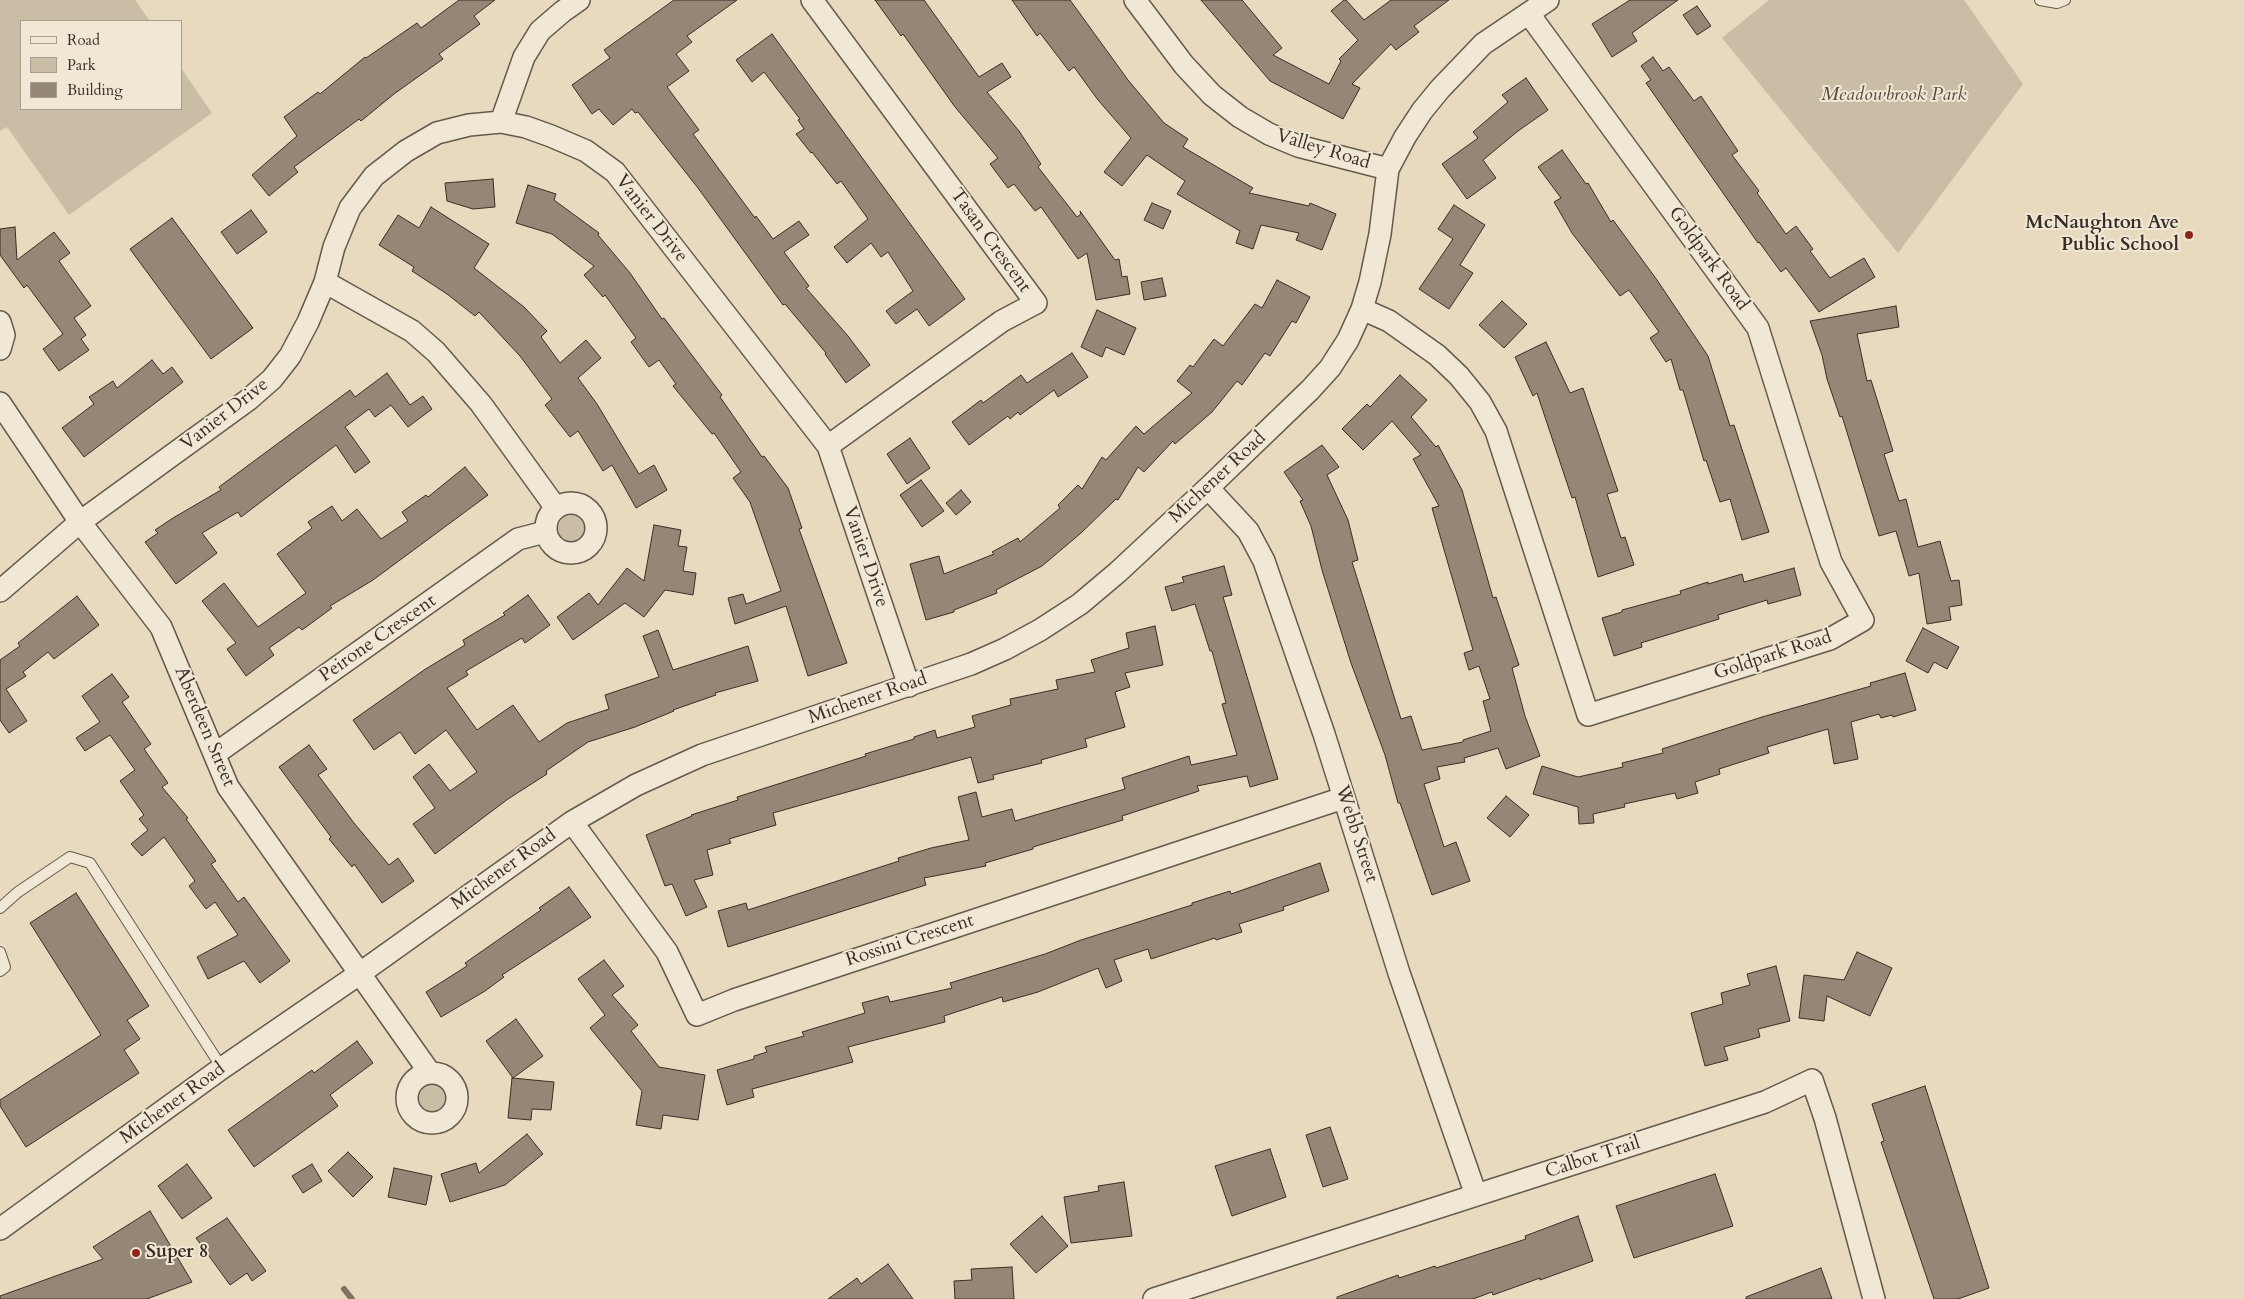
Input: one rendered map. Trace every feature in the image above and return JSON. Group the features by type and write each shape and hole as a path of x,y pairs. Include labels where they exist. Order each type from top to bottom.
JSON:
{"street":[{"path":"501,122 524,57 540,32 578,0"},
{"name":"Tasan Crescent","path":"812,0 1036,304 1002,321 828,446"},
{"name":"Valley Road","path":"1136,0 1184,65 1212,95 1240,117 1269,134 1298,146 1388,169"},
{"name":"Michener Road","path":"0,1229 222,1068 359,974 572,822 636,786 702,755 909,686 1005,649 1040,630 1080,604 1118,572 1208,488 1310,390 1325,373 1348,340 1362,309 1380,234 1388,169 1422,111 1440,89 1483,44 1548,0"},
{"name":"Goldpark Road","path":"1362,309 1389,321 1437,355 1459,376 1480,402 1496,431 1588,714 1830,639 1863,620 1830,562 1758,328 1529,14"},
{"name":"Vanier Drive","path":"0,591 80,522 248,400 272,379 290,356 308,322 325,282 334,247 350,208 374,176 406,150 437,133 469,125 501,122 526,127 586,151 615,172 828,446 909,686"},
{"path":"325,282 412,331 436,352 475,397 556,508"},
{"path":"0,322 4,335 0,349"},
{"name":"Aberdeen Street","path":"0,403 80,522 161,627 228,787 430,1073"},
{"name":"Webb Street","path":"1208,488 1248,531 1258,545 1324,734 1399,973 1476,1195"},
{"path":"571,503 587,508 595,522 594,538 583,550 567,554 552,546 545,532 547,518 556,508 571,503"},
{"name":"Peirone Crescent","path":"215,754 518,539 545,532"},
{"name":"Rossini Crescent","path":"572,822 667,952 697,1015 734,1000 1344,798"},
{"name":"Calbot Trail","path":"1154,1299 1765,1102 1812,1080 1825,1118 1874,1299"}],"lane":[{"path":"2040,0 2057,3 2065,0"},
{"path":"0,908 18,892 70,858 90,863 222,1068"},
{"path":"0,952 5,967 0,971"}],"green space":[{"path":"0,0 135,0 149,20 20,20 20,110 182,110 182,69 212,113 69,215 7,127 0,131"},
{"name":"Meadowbrook Park","path":"1769,0 1964,0 2023,84 1898,253 1722,38"},
{"path":"572,515 582,519 586,529 582,539 572,543 562,539 558,529 562,519"},
{"path":"433,1084 443,1088 447,1098 443,1108 433,1112 423,1108 419,1098 423,1088"}],"building":[{"path":"459,0 495,0 474,16 480,24 439,54 443,59 394,94 361,121 359,119 294,167 298,172 269,196 252,175 297,136 284,117 318,92 320,94 365,57 417,23 421,28"},
{"path":"674,0 737,0 687,36 692,42 676,54 689,71 667,87 699,130 693,134 755,218 756,216 773,239 799,221 809,235 784,252 809,286 806,288 848,336 870,365 846,383 826,353 785,304 783,305 698,188 638,112 635,113 632,109 613,125 599,109 592,114 572,85 610,58 604,50"},
{"path":"875,0 924,0 979,77 1002,63 1011,77 987,92 1019,131 1041,164 1038,167 1077,217 1081,214 1080,211 1115,260 1119,259 1122,277 1127,276 1130,294 1096,300 1087,253 1078,259 1041,207 1035,211 1014,184 1008,188 990,164 998,158 955,107 903,34 901,36"},
{"path":"1012,0 1070,0 1128,80 1164,123 1188,139 1183,147 1253,188 1249,193 1309,206 1310,203 1336,214 1322,250 1296,240 1299,233 1261,225 1253,249 1236,243 1240,231 1177,194 1185,181 1147,155 1122,186 1104,172 1131,138 1098,100 1074,67 1069,71 1040,33 1037,36"},
{"path":"1201,0 1242,0 1282,48 1273,55 1329,84 1341,61 1339,59 1358,40 1331,11 1344,0 1364,20 1391,0 1449,0 1414,26 1419,32 1396,50 1391,44 1352,84 1360,88 1343,119 1270,81"},
{"path":"1630,0 1678,0 1632,33 1637,41 1612,57 1592,24"},
{"path":"1697,6 1711,26 1697,35 1683,15"},
{"path":"772,34 965,299 929,326 917,309 896,324 886,311 913,291 888,252 881,257 871,243 847,263 834,247 868,219 841,181 837,184 796,134 804,129 798,120 800,119 764,72 752,82 736,60"},
{"path":"1653,57 1663,71 1669,67 1694,101 1701,96 1738,151 1732,155 1759,191 1757,193 1786,234 1796,226 1813,249 1810,251 1830,278 1864,258 1875,277 1819,312 1786,268 1781,272 1758,243 1646,83 1651,80 1641,66"},
{"path":"1526,78 1548,110 1518,131 1483,160 1496,178 1467,199 1442,164 1478,138 1473,132 1508,102 1502,95"},
{"path":"1562,150 1586,184 1588,183 1611,222 1613,220 1657,280 1708,356 1730,426 1734,425 1769,532 1742,540 1730,499 1720,502 1706,460 1704,461 1683,390 1680,390 1671,359 1666,362 1650,338 1659,332 1629,290 1620,296 1572,233 1554,202 1561,198 1538,167"},
{"path":"493,179 495,207 473,209 447,201 445,183"},
{"path":"528,185 556,194 554,200 599,233 598,235 630,273 662,319 664,318 722,395 720,397 762,457 764,456 788,488 802,528 799,529 847,663 808,676 786,606 735,624 728,598 743,594 746,604 781,591 750,502 733,478 741,472 714,433 712,434 673,386 676,384 659,360 649,367 631,342 636,338 605,295 603,297 584,275 594,266 552,234 516,223"},
{"path":"1152,203 1171,211 1163,229 1144,220"},
{"path":"1454,205 1485,225 1460,265 1473,273 1449,309 1419,289 1453,239 1438,229"},
{"path":"431,207 489,244 474,268 524,307 547,331 541,337 560,363 586,340 601,358 578,378 597,404 639,474 654,465 667,490 636,508 612,465 603,471 578,431 570,437 545,405 552,399 520,356 479,312 475,316 447,294 412,271 414,267 379,245 398,215 419,228"},
{"path":"251,210 267,232 237,254 221,232"},
{"path":"172,218 253,328 211,359 130,249"},
{"path":"15,227 17,260 54,232 70,253 59,261 91,306 74,318 86,335 81,339 89,350 59,371 43,349 63,334 27,285 24,288 0,255 0,229"},
{"path":"1162,278 1166,296 1144,300 1141,282"},
{"path":"1277,280 1310,297 1296,323 1292,321 1270,356 1265,353 1242,385 1237,381 1212,412 1175,444 1173,441 1144,472 1138,467 1118,500 1116,499 1081,533 1042,566 996,590 997,593 954,610 954,612 926,620 910,564 939,556 944,574 994,554 992,552 1018,538 1020,542 1060,508 1058,505 1078,485 1082,489 1102,457 1106,460 1136,426 1144,434 1192,393 1177,381 1190,365 1193,367 1214,339 1223,346 1255,304 1262,308"},
{"path":"1502,301 1527,324 1504,348 1479,325"},
{"path":"1896,306 1899,327 1857,334 1867,381 1871,380 1893,451 1884,454 1899,501 1906,499 1918,547 1940,541 1951,581 1959,580 1962,605 1949,607 1951,620 1927,624 1919,573 1909,576 1896,531 1879,536 1842,416 1840,417 1827,379 1822,355 1810,321"},
{"path":"1097,310 1136,328 1124,355 1106,347 1102,357 1081,347"},
{"path":"1546,342 1570,393 1583,388 1618,491 1607,494 1621,538 1625,537 1634,565 1598,577 1575,497 1572,498 1537,393 1533,396 1515,357"},
{"path":"1072,353 1088,377 1058,397 1054,390 1020,415 1018,412 1010,419 1008,416 969,445 952,422 981,400 983,403 1021,375 1027,383"},
{"path":"152,360 163,374 172,367 183,382 84,457 62,428 94,404 89,397 113,381 117,388"},
{"path":"387,373 410,405 423,396 432,409 408,427 391,405 375,417 369,409 345,427 370,462 355,473 336,445 241,517 238,512 202,533 217,553 176,584 145,542 158,533 155,530 221,490 219,487 350,390 355,397"},
{"path":"1400,375 1427,400 1411,417 1436,447 1438,445 1462,490 1493,598 1496,597 1519,665 1512,668 1525,716 1540,756 1506,769 1498,748 1464,758 1465,762 1437,767 1440,779 1424,784 1444,847 1456,842 1470,881 1432,895 1400,803 1398,803 1385,755 1351,663 1322,570 1311,526 1300,501 1303,500 1284,472 1322,445 1339,467 1327,475 1348,520 1358,560 1352,562 1401,719 1411,716 1422,750 1463,742 1463,740 1491,731 1483,701 1490,699 1479,666 1469,670 1464,653 1473,650 1432,508 1439,506 1413,459 1421,455 1392,421 1363,450 1342,429 1367,404 1370,407"},
{"path":"910,438 930,468 907,484 887,454"},
{"path":"465,467 488,495 373,580 330,606 332,608 302,630 299,627 269,648 274,655 246,676 227,649 236,643 202,601 224,583 258,627 306,593 277,554 312,528 308,522 332,506 342,521 357,509 381,539 408,521 402,512 426,495 428,497"},
{"path":"921,480 944,511 922,527 900,495"},
{"path":"961,490 971,502 956,515 946,503"},
{"path":"654,525 681,530 678,546 687,547 683,571 696,573 693,595 665,590 644,617 625,603 573,640 557,617 589,593 598,605 627,568 644,581"},
{"path":"1224,566 1232,595 1223,597 1278,779 1250,787 1247,776 1197,786 1199,791 1122,816 1123,820 985,863 986,866 924,878 926,885 728,947 718,911 746,903 748,910 899,861 898,858 931,848 969,840 958,797 976,792 982,817 1012,809 1015,821 1125,789 1122,778 1189,756 1191,765 1237,755 1222,704 1226,703 1212,651 1210,651 1195,604 1172,611 1165,587 1184,582 1182,577"},
{"path":"1794,568 1801,595 1768,604 1767,600 1718,615 1719,619 1641,643 1642,647 1614,656 1602,618 1622,612 1622,610 1681,594 1680,591 1708,582 1708,584 1742,574 1744,582"},
{"path":"528,595 550,625 525,643 522,638 466,671 468,675 447,688 477,730 513,705 539,742 567,723 609,709 605,695 659,677 643,636 658,630 673,670 748,646 758,681 715,693 716,695 673,710 635,727 588,742 546,771 547,774 508,799 435,854 413,824 435,808 413,777 429,764 450,791 477,772 446,730 415,754 400,732 374,750 353,720 424,670 465,645 463,640 505,615 503,613"},
{"path":"77,596 99,625 54,659 48,652 23,672 26,676 6,689 27,721 9,733 0,720 0,660 20,646 18,643"},
{"path":"1155,626 1163,665 1125,673 1130,687 1115,692 1125,727 1085,739 1087,747 1041,760 1042,763 993,775 994,779 978,783 971,757 773,813 776,825 729,839 731,843 707,850 713,875 694,880 707,907 686,916 672,884 665,886 646,835 691,815 738,800 737,797 866,756 865,754 914,739 914,737 935,730 937,738 975,727 972,716 1011,705 1010,699 1058,689 1056,680 1095,672 1091,660 1129,648 1126,633"},
{"path":"1923,628 1959,647 1947,669 1934,662 1928,673 1906,661"},
{"path":"1905,673 1916,710 1893,717 1892,715 1881,718 1879,714 1851,722 1858,759 1834,764 1828,729 1767,747 1769,753 1719,769 1720,774 1695,782 1698,793 1677,799 1675,793 1624,804 1625,807 1593,814 1594,823 1579,824 1578,807 1533,794 1542,766 1578,777 1623,767 1622,763 1663,753 1662,749 1762,717 1871,686 1870,683"},
{"path":"112,674 129,697 122,702 151,744 144,749 168,783 162,787 188,818 186,819 216,861 211,864 238,902 244,897 290,961 260,983 244,961 208,979 197,957 238,935 215,902 206,909 189,886 195,881 164,837 142,856 131,844 148,830 139,819 144,815 120,781 135,770 110,735 85,751 76,738 100,722 82,696"},
{"path":"309,745 327,769 318,775 354,823 389,865 398,858 414,881 382,903 354,864 352,867 329,839 331,837 279,767"},
{"path":"1506,796 1529,815 1510,837 1487,818"},
{"path":"1320,863 1329,891 1283,907 1284,910 1239,924 1242,932 1216,940 1215,938 1151,959 1148,949 1114,960 1122,981 1106,988 1098,968 1038,992 1003,1002 1002,997 944,1016 945,1022 848,1047 853,1062 752,1089 754,1097 727,1105 717,1070 754,1059 754,1056 767,1052 765,1047 804,1036 802,1032 865,1013 862,1003 888,996 890,1002 952,988 950,983 1045,954 1081,940 1192,905 1192,903 1230,891 1231,894"},
{"path":"569,887 591,917 502,975 504,977 485,991 441,1017 426,992 467,966 465,963 541,910 539,908"},
{"path":"76,893 149,1006 127,1020 140,1039 124,1050 139,1073 26,1147 0,1106 0,1100 101,1035 30,923"},
{"path":"1857,952 1892,968 1870,1016 1827,996 1824,1021 1799,1018 1804,975 1844,980"},
{"path":"604,960 624,986 612,995 638,1025 631,1031 659,1067 705,1075 698,1120 663,1115 661,1129 636,1125 642,1091 590,1028 605,1015 578,979"},
{"path":"1776,966 1790,1021 1758,1029 1760,1037 1724,1047 1728,1060 1705,1066 1691,1013 1723,1004 1721,993 1750,985 1747,974"},
{"path":"516,1019 543,1056 513,1078 486,1041"},
{"path":"357,1041 373,1063 330,1095 338,1106 254,1167 228,1130 312,1070 314,1073"},
{"path":"512,1078 554,1082 551,1110 532,1109 531,1120 508,1118"},
{"path":"1925,1086 1989,1288 1958,1299 1934,1299 1881,1142 1884,1141 1872,1104"},
{"path":"1330,1127 1348,1179 1323,1187 1306,1135"},
{"path":"527,1134 543,1154 505,1185 450,1202 441,1174 476,1163 479,1173"},
{"path":"1270,1149 1286,1197 1232,1216 1215,1166"},
{"path":"348,1152 373,1177 353,1197 328,1171"},
{"path":"187,1164 212,1198 182,1219 158,1186"},
{"path":"312,1164 322,1181 303,1193 292,1176"},
{"path":"394,1168 432,1176 426,1205 388,1197"},
{"path":"1715,1174 1733,1226 1634,1258 1616,1206"},
{"path":"1124,1182 1132,1236 1071,1243 1064,1197 1099,1191 1098,1186"},
{"name":"Super 8","path":"150,1211 192,1282 147,1299 0,1299 0,1296 103,1259 93,1247"},
{"path":"1042,1216 1068,1246 1036,1273 1010,1244"},
{"path":"1578,1216 1593,1261 1540,1280 1540,1278 1493,1295 1492,1292 1473,1299 1337,1299 1337,1297 1398,1275 1399,1278 1435,1266 1436,1268 1526,1239 1525,1236"},
{"path":"227,1218 266,1271 252,1281 247,1273 230,1285 196,1238"},
{"path":"888,1264 913,1299 828,1299 857,1278 861,1284"},
{"path":"1012,1267 1014,1299 955,1299 954,1281 972,1280 971,1269"},
{"path":"1821,1268 1832,1299 1746,1299 1746,1297"}],"waterway":[{"path":"344,1289 352,1299"}],"place":[{"name":"McNaughton Ave Public School","path":"2189,235"},
{"name":"Super 8","path":"136,1253"}]}
